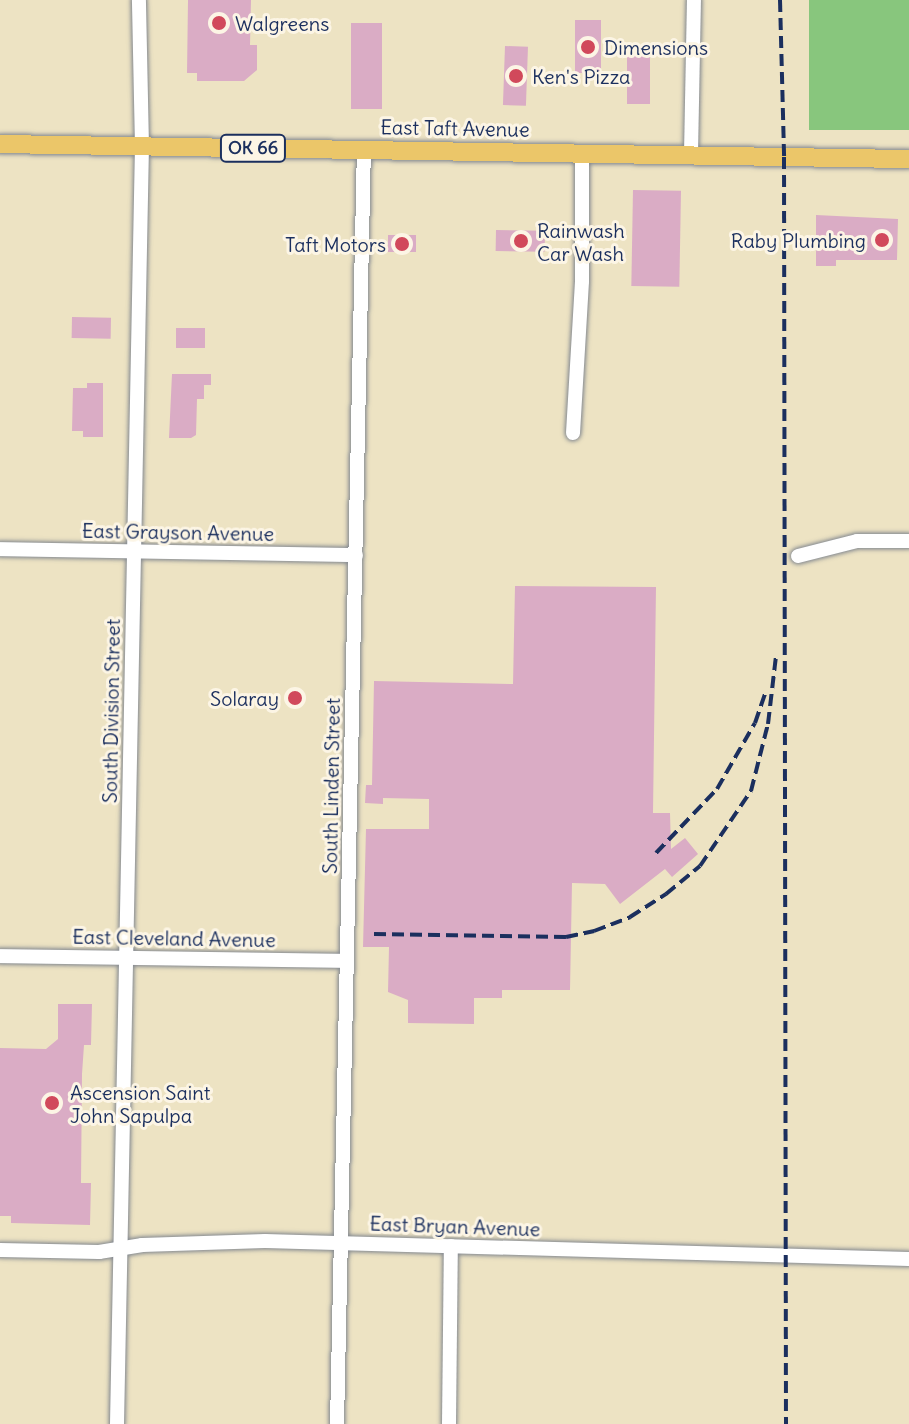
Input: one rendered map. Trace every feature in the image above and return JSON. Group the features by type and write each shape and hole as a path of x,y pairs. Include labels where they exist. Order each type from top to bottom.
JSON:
{"main road":[{"name":"East Taft Avenue","path":"0,144 909,159"}],"street":[{"name":"South Division Street","path":"117,1424 142,147 139,0"},
{"path":"691,154 694,0"},
{"name":"South Linden Street","path":"337,1424 364,149"},
{"path":"573,433 582,281 582,152"},
{"path":"798,556 857,541 909,541"},
{"name":"East Grayson Avenue","path":"0,549 356,555"},
{"name":"East Cleveland Avenue","path":"0,956 347,961"},
{"name":"East Bryan Avenue","path":"0,1250 99,1252 233,1241 909,1259"},
{"path":"449,1424 451,1246"}],"green space":[{"path":"809,0 909,0 909,130 809,130"}],"building":[{"name":"Walgreens","path":"188,0 251,0 250,45 257,45 257,70 244,81 197,81 197,73 187,73"},
{"name":"Dimensions","path":"575,20 601,20 601,73 575,73"},
{"path":"351,23 382,23 382,109 351,109"},
{"name":"Ken's Pizza","path":"505,46 528,47 526,106 503,105"},
{"path":"627,54 650,54 650,104 627,104"},
{"path":"633,190 681,191 679,287 631,286"},
{"path":"816,215 898,219 897,260 836,260 836,266 816,266"},
{"name":"Rainwash Car Wash","path":"496,230 545,231 545,252 496,251"},
{"name":"Taft Motors","path":"388,235 416,235 416,252 388,252"},
{"path":"72,317 111,318 111,339 72,338"},
{"path":"176,328 205,328 205,348 176,348"},
{"path":"172,374 211,374 211,385 204,385 204,399 197,399 196,435 191,438 169,438"},
{"path":"87,383 103,383 103,437 83,437 83,431 72,431 73,388 87,388"},
{"path":"515,586 656,587 653,813 670,813 671,849 685,838 698,854 672,877 665,869 620,904 605,884 572,883 570,990 502,990 502,998 474,998 474,1024 408,1023 408,1000 388,992 389,947 363,947 366,829 429,829 429,799 383,798 383,804 365,803 366,785 372,785 374,681 513,684"},
{"name":"Ascension Saint John Sapulpa","path":"58,1004 92,1004 91,1045 84,1045 82,1074 81,1183 91,1183 90,1225 11,1223 11,1216 0,1216 0,1048 46,1049 58,1039"}],"railway":[{"path":"780,0 784,157 786,1424"},
{"path":"374,934 566,937 594,931 630,917 666,894 700,866 751,791 768,724 776,656"},
{"path":"656,853 717,789 755,723 765,694"}],"place":[{"name":"Walgreens","path":"219,23"},
{"name":"Dimensions","path":"588,47"},
{"name":"Ken's Pizza","path":"516,76"},
{"name":"Raby Plumbing","path":"882,240"},
{"name":"Rainwash Car Wash","path":"521,241"},
{"name":"Taft Motors","path":"402,244"},
{"name":"Solaray","path":"295,698"},
{"name":"Ascension Saint John Sapulpa","path":"52,1103"}]}
